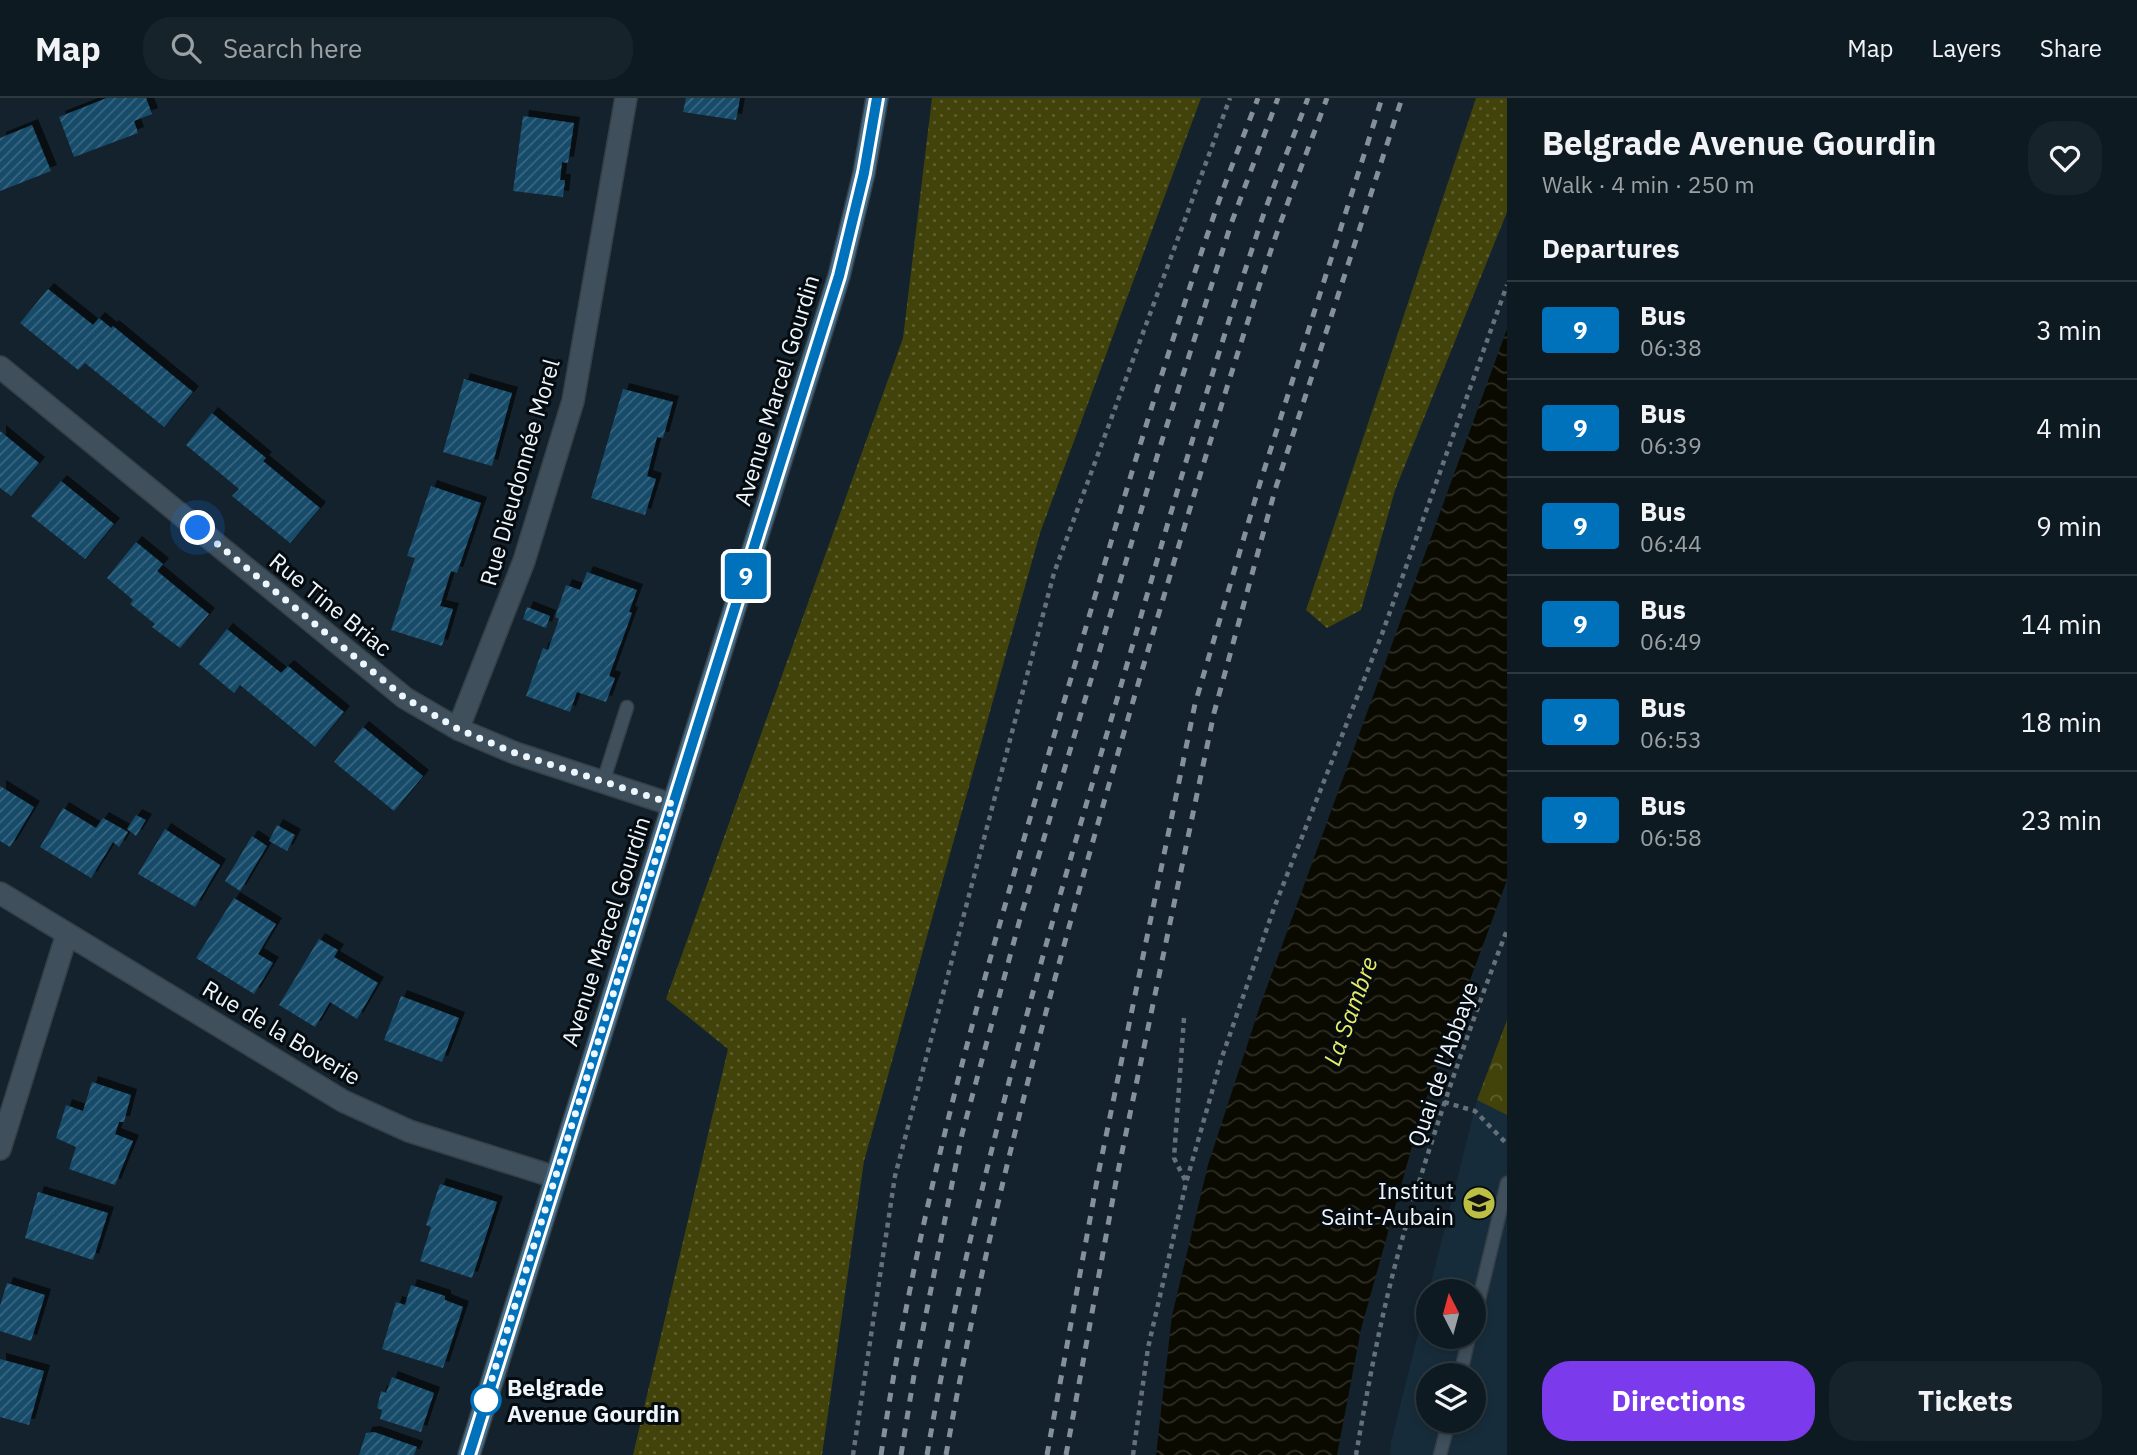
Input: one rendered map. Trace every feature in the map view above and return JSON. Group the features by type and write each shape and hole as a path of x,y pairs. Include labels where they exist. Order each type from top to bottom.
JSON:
{"street":[{"name":"Rue Dieudonnée Morel","path":"458,729 524,561 573,401 626,98"},
{"name":"Avenue Marcel Gourdin","path":"469,1455 839,276 864,173 877,98"},
{"name":"Rue Tine Briac","path":"0,367 405,698 458,729 515,753 673,804"},
{"name":"Rue de la Boverie","path":"0,893 343,1101 409,1130 555,1177"},
{"path":"0,1149 67,934"}],"lane":[{"path":"603,782 627,707"},
{"path":"1484,1279 1507,1183"},
{"path":"1440,1455 1446,1433"}],"path":[{"path":"853,1455 895,1176 1054,573 1230,98"},
{"path":"1133,1455 1148,1348 1186,1183 1222,1060 1274,908 1382,634 1507,285"},
{"name":"Quai de l'Abbaye","path":"1356,1455 1400,1250 1444,1102 1507,930"},
{"path":"1184,1018 1174,1158 1186,1183"},
{"path":"1444,1102 1475,1111 1507,1144"}],"shaded area":[{"name":"Institut Saint-Aubain","path":"1477,1100 1507,1115 1507,1455 1390,1455 1416,1342 1416,1349 1486,1349 1486,1279 1432,1279"}],"green space":[{"path":"932,98 1201,98 1040,533 864,1161 822,1455 633,1455 728,1049 666,999 903,338"},
{"path":"1476,98 1507,98 1507,212 1395,490 1361,610 1327,628 1306,610"},
{"path":"1507,1020 1507,1115 1477,1100"}],"water":[{"name":"La Sambre","path":"1507,329 1507,880 1423,1107 1361,1329 1337,1455 1156,1455 1172,1316 1208,1165 1260,1006"}],"building":[{"path":"107,98 146,98 152,114 134,121 138,133 74,157 59,117"},
{"path":"686,98 740,98 736,120 683,112"},
{"path":"523,116 574,123 568,163 562,162 560,180 565,180 563,197 513,191"},
{"path":"32,125 51,171 0,191 0,138"},
{"path":"48,289 93,325 99,318 111,328 113,326 193,392 164,427 85,363 78,370 20,323"},
{"path":"464,379 512,393 492,466 443,452"},
{"path":"623,389 673,402 663,438 657,437 647,476 656,479 645,515 591,498"},
{"path":"212,413 266,458 263,461 320,508 290,543 232,496 239,489 186,445"},
{"path":"0,431 39,463 11,496 0,488"},
{"path":"61,481 114,524 85,559 31,516"},
{"path":"431,486 481,503 457,573 451,571 440,606 453,609 442,646 391,630 415,558 407,556"},
{"path":"136,542 163,564 157,571 209,614 180,648 152,627 155,624 130,604 133,600 107,578"},
{"path":"587,572 637,590 629,612 632,613 609,676 615,678 606,702 577,692 570,712 526,696 543,648 548,650 559,619 555,617 566,585 580,590"},
{"path":"527,607 550,616 546,628 523,619"},
{"path":"227,629 281,673 288,666 344,712 315,747 240,685 234,693 199,664"},
{"path":"363,727 423,776 394,811 334,762"},
{"path":"0,786 34,807 10,847 0,841"},
{"path":"63,808 96,828 103,818 128,832 119,847 113,842 91,878 40,847"},
{"path":"136,815 146,820 136,836 127,829"},
{"path":"277,825 295,835 287,851 269,841"},
{"path":"165,829 220,865 195,907 138,874"},
{"path":"252,836 267,846 240,891 225,881"},
{"path":"234,898 276,924 258,954 273,963 254,994 196,958"},
{"path":"319,939 338,950 334,957 378,983 357,1019 330,1002 315,1027 279,1005"},
{"path":"401,996 459,1018 442,1062 384,1040"},
{"path":"92,1082 131,1095 124,1122 119,1122 115,1134 133,1141 115,1185 69,1169 76,1147 56,1138 66,1105 83,1111"},
{"path":"440,1184 497,1202 472,1278 420,1261 431,1227 426,1225"},
{"path":"38,1192 108,1213 93,1260 25,1238"},
{"path":"7,1283 45,1295 31,1341 0,1331 0,1306"},
{"path":"411,1285 445,1296 445,1300 463,1307 443,1368 382,1349 396,1302 405,1305"},
{"path":"0,1359 44,1371 29,1425 0,1417"},
{"path":"392,1377 434,1393 421,1432 380,1419 382,1410 377,1408 381,1391 386,1393"},
{"path":"374,1432 417,1447 414,1455 359,1455 366,1433"}],"railway":[{"path":"881,1455 896,1360 935,1173 982,988 1115,528 1171,345 1216,208 1258,98"},
{"path":"901,1455 915,1369 962,1134 1020,919 1159,450 1231,224 1278,98"},
{"path":"927,1455 964,1267 1034,989 1218,355 1262,219 1308,98"},
{"path":"946,1455 981,1276 1002,1187 1095,834 1175,557 1233,369 1273,244 1327,98"},
{"path":"1047,1455 1098,1175 1195,704 1260,483 1382,98"},
{"path":"1066,1455 1117,1176 1214,713 1275,490 1402,98"}],"bus line":[{"name":"9","path":"469,1455 839,276 864,173 877,98"}],"place":[{"name":"Institut Saint-Aubain","path":"1479,1203"},
{"name":"Belgrade Avenue Gourdin","path":"486,1400"}],"route":[{"path":"198,528 405,698 458,729 515,753 673,804 484,1404 486,1400"}]}
